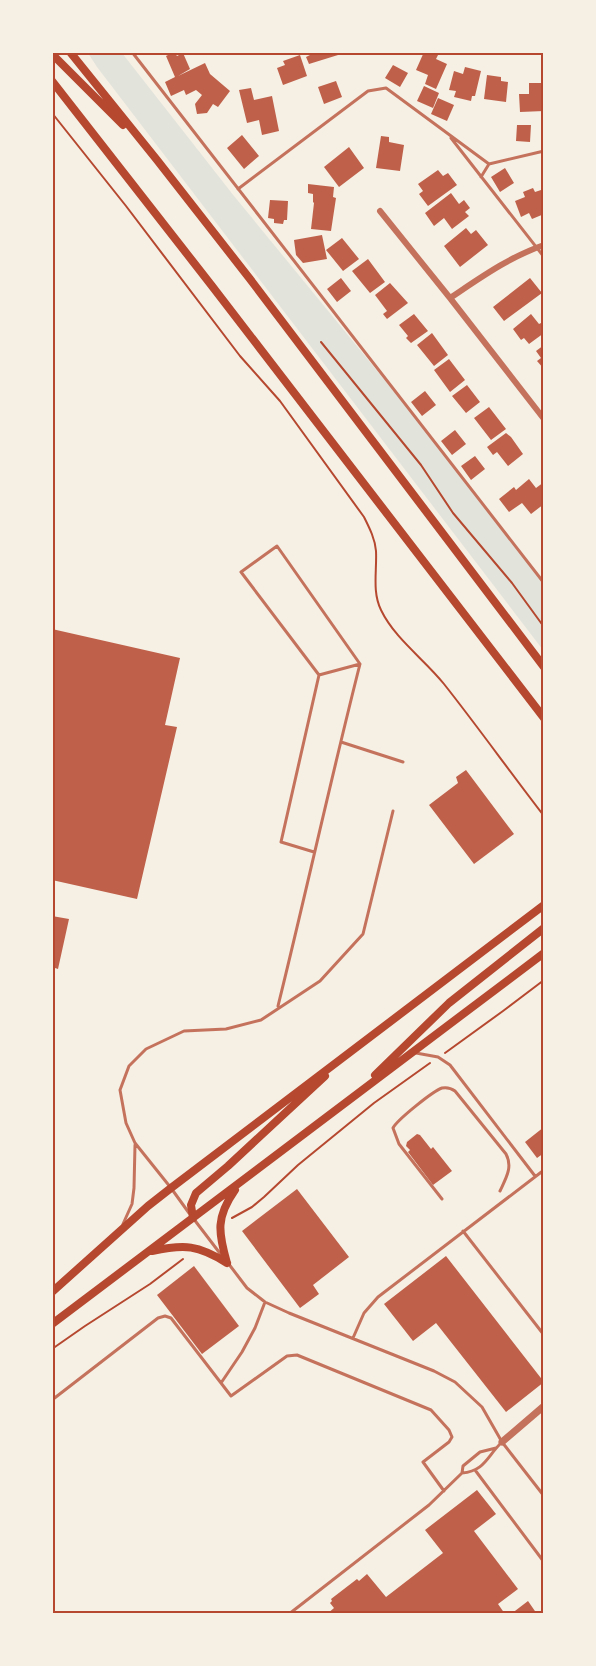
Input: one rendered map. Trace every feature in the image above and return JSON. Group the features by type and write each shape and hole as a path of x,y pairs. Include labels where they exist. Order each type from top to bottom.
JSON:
{"main road":[{"path":"70,52 264,298 543,667"},
{"path":"75,52 81,67"},
{"path":"52,54 157,160"},
{"path":"52,81 543,718"},
{"path":"506,670 543,708"},
{"path":"52,1292 171,1188 543,905"},
{"path":"349,1100 448,1003 543,928"},
{"path":"52,1324 543,953"},
{"path":"193,1218 191,1206 196,1193 363,1042"},
{"path":"227,1263 221,1241 220,1220 226,1203 239,1183"},
{"path":"149,1252 173,1247 188,1248 210,1252 227,1263"}],"street":[{"path":"380,211 543,419"},
{"path":"450,298 492,270 543,245"},
{"path":"502,1442 543,1406"}],"lane":[{"path":"132,52 543,583"},
{"path":"238,189 368,91 386,88 489,165"},
{"path":"449,135 543,257"},
{"path":"481,177 489,165 543,151"},
{"path":"278,1008 360,664 277,546 241,572 319,675 281,842 314,852"},
{"path":"319,675 360,664"},
{"path":"340,742 403,762"},
{"path":"393,811 363,934 320,981 261,1020 226,1029 184,1031 146,1049 129,1066 120,1090 126,1123 135,1143 248,1288 265,1302 434,1371 455,1382 489,1416 502,1442 543,1496"},
{"path":"411,1053 438,1057 450,1065 535,1176"},
{"path":"442,1199 399,1144 393,1128 398,1121 436,1090 444,1088 455,1091 506,1154 510,1166 500,1191"},
{"path":"119,1233 132,1204 135,1143"},
{"path":"353,1338 364,1313 372,1303 543,1170"},
{"path":"463,1231 543,1335"},
{"path":"221,1383 243,1352 265,1302"},
{"path":"52,1400 158,1318 165,1316 171,1318 231,1396 287,1356 297,1355 430,1410 449,1430 452,1437 449,1442 423,1462 444,1491"},
{"path":"462,1473 472,1472 488,1460 502,1442"},
{"path":"289,1614 429,1506 462,1473 463,1466 480,1452 496,1448"},
{"path":"475,1470 543,1562"}],"path":[{"path":"52,113 240,356 280,401 364,517 373,535 376,564 375,585 381,612 395,631 442,682 543,816"},
{"path":"321,342 420,465 453,513 512,583 543,627"},
{"path":"220,1220 232,1219 252,1207 321,1145 374,1103 543,980"},
{"path":"52,1349 150,1284 184,1258 188,1248"}],"shaded area":[{"path":"88,53 122,53 234,196 406,406 543,581 543,650 97,67"}],"building":[{"path":"174,52 177,56 183,53 190,69 178,76 205,63 210,74 230,91 218,107 213,104 207,113 197,114 195,104 202,95 196,90 186,95 184,90 171,96 165,82 175,77 166,56"},
{"path":"309,52 338,52 338,55 309,64 306,57 310,55"},
{"path":"424,52 438,55 436,59 447,64 436,89 425,84 428,75 416,70"},
{"path":"300,55 307,76 283,85 277,68 285,65 283,61"},
{"path":"393,65 408,73 400,87 385,78"},
{"path":"465,67 481,71 475,96 472,96 471,101 454,97 456,91 449,90 454,71 463,74"},
{"path":"487,75 501,77 501,81 508,82 506,102 484,99"},
{"path":"336,81 342,97 324,104 318,87"},
{"path":"529,83 544,83 544,111 520,112 519,94 529,94"},
{"path":"424,86 439,93 433,108 417,101"},
{"path":"251,88 254,100 272,96 279,131 262,135 259,120 247,123 239,90"},
{"path":"438,98 454,105 447,121 431,114"},
{"path":"517,125 531,125 530,142 516,141"},
{"path":"242,135 259,156 244,169 227,148"},
{"path":"381,136 389,137 389,142 404,145 400,171 376,168"},
{"path":"349,147 364,168 339,187 324,167"},
{"path":"505,168 514,183 500,192 491,177"},
{"path":"438,170 443,176 448,173 457,185 428,206 419,194 423,191 418,184"},
{"path":"308,184 334,187 333,197 336,198 331,231 311,229 314,203 313,194 308,193"},
{"path":"533,188 535,192 544,189 544,214 532,219 529,213 521,217 515,201 525,197 523,192"},
{"path":"451,193 459,204 464,200 470,208 465,212 469,216 452,229 444,218 434,226 425,213"},
{"path":"270,200 288,201 287,220 284,220 283,224 274,223 274,219 268,218"},
{"path":"466,228 471,234 476,230 488,245 460,267 444,246"},
{"path":"322,235 327,259 303,263 296,255 294,240"},
{"path":"342,238 359,259 343,271 326,250"},
{"path":"368,259 385,282 370,293 352,271"},
{"path":"341,278 351,291 337,302 327,289"},
{"path":"530,278 542,293 504,321 493,307"},
{"path":"390,283 408,303 387,319 383,314 387,311 375,295"},
{"path":"414,314 428,331 411,343 399,325"},
{"path":"531,314 539,324 544,323 544,333 529,344 524,338 521,340 513,329"},
{"path":"432,333 448,355 434,366 417,345"},
{"path":"544,345 544,369 537,361 541,358 536,351"},
{"path":"449,359 465,380 450,392 434,370"},
{"path":"467,385 480,402 466,413 452,396"},
{"path":"425,391 436,405 422,416 411,402"},
{"path":"489,407 506,429 491,440 474,418"},
{"path":"455,430 466,444 452,455 441,441"},
{"path":"506,433 523,454 508,466 497,452 493,455 487,447"},
{"path":"475,456 485,469 471,480 461,466"},
{"path":"529,479 536,488 544,482 544,504 531,514 522,503 509,512 499,499 514,487 516,490"},
{"path":"52,629 180,658 165,725 177,727 137,899 52,880"},
{"path":"466,770 514,834 474,864 429,805 458,783 456,777"},
{"path":"52,916 69,919 58,969 52,967"},
{"path":"544,1127 544,1153 537,1158 525,1142"},
{"path":"417,1134 431,1149 433,1147 452,1171 433,1185 406,1146 407,1142"},
{"path":"297,1189 349,1257 313,1285 319,1294 300,1308 242,1231"},
{"path":"446,1256 544,1382 506,1412 436,1323 413,1341 384,1304"},
{"path":"194,1266 239,1326 202,1354 157,1295"},
{"path":"477,1490 496,1514 474,1531 518,1589 498,1604 505,1614 327,1614 334,1608 330,1603 331,1599 357,1579 359,1581 367,1574 386,1597 443,1553 425,1530"},
{"path":"528,1601 537,1614 511,1614"}]}
